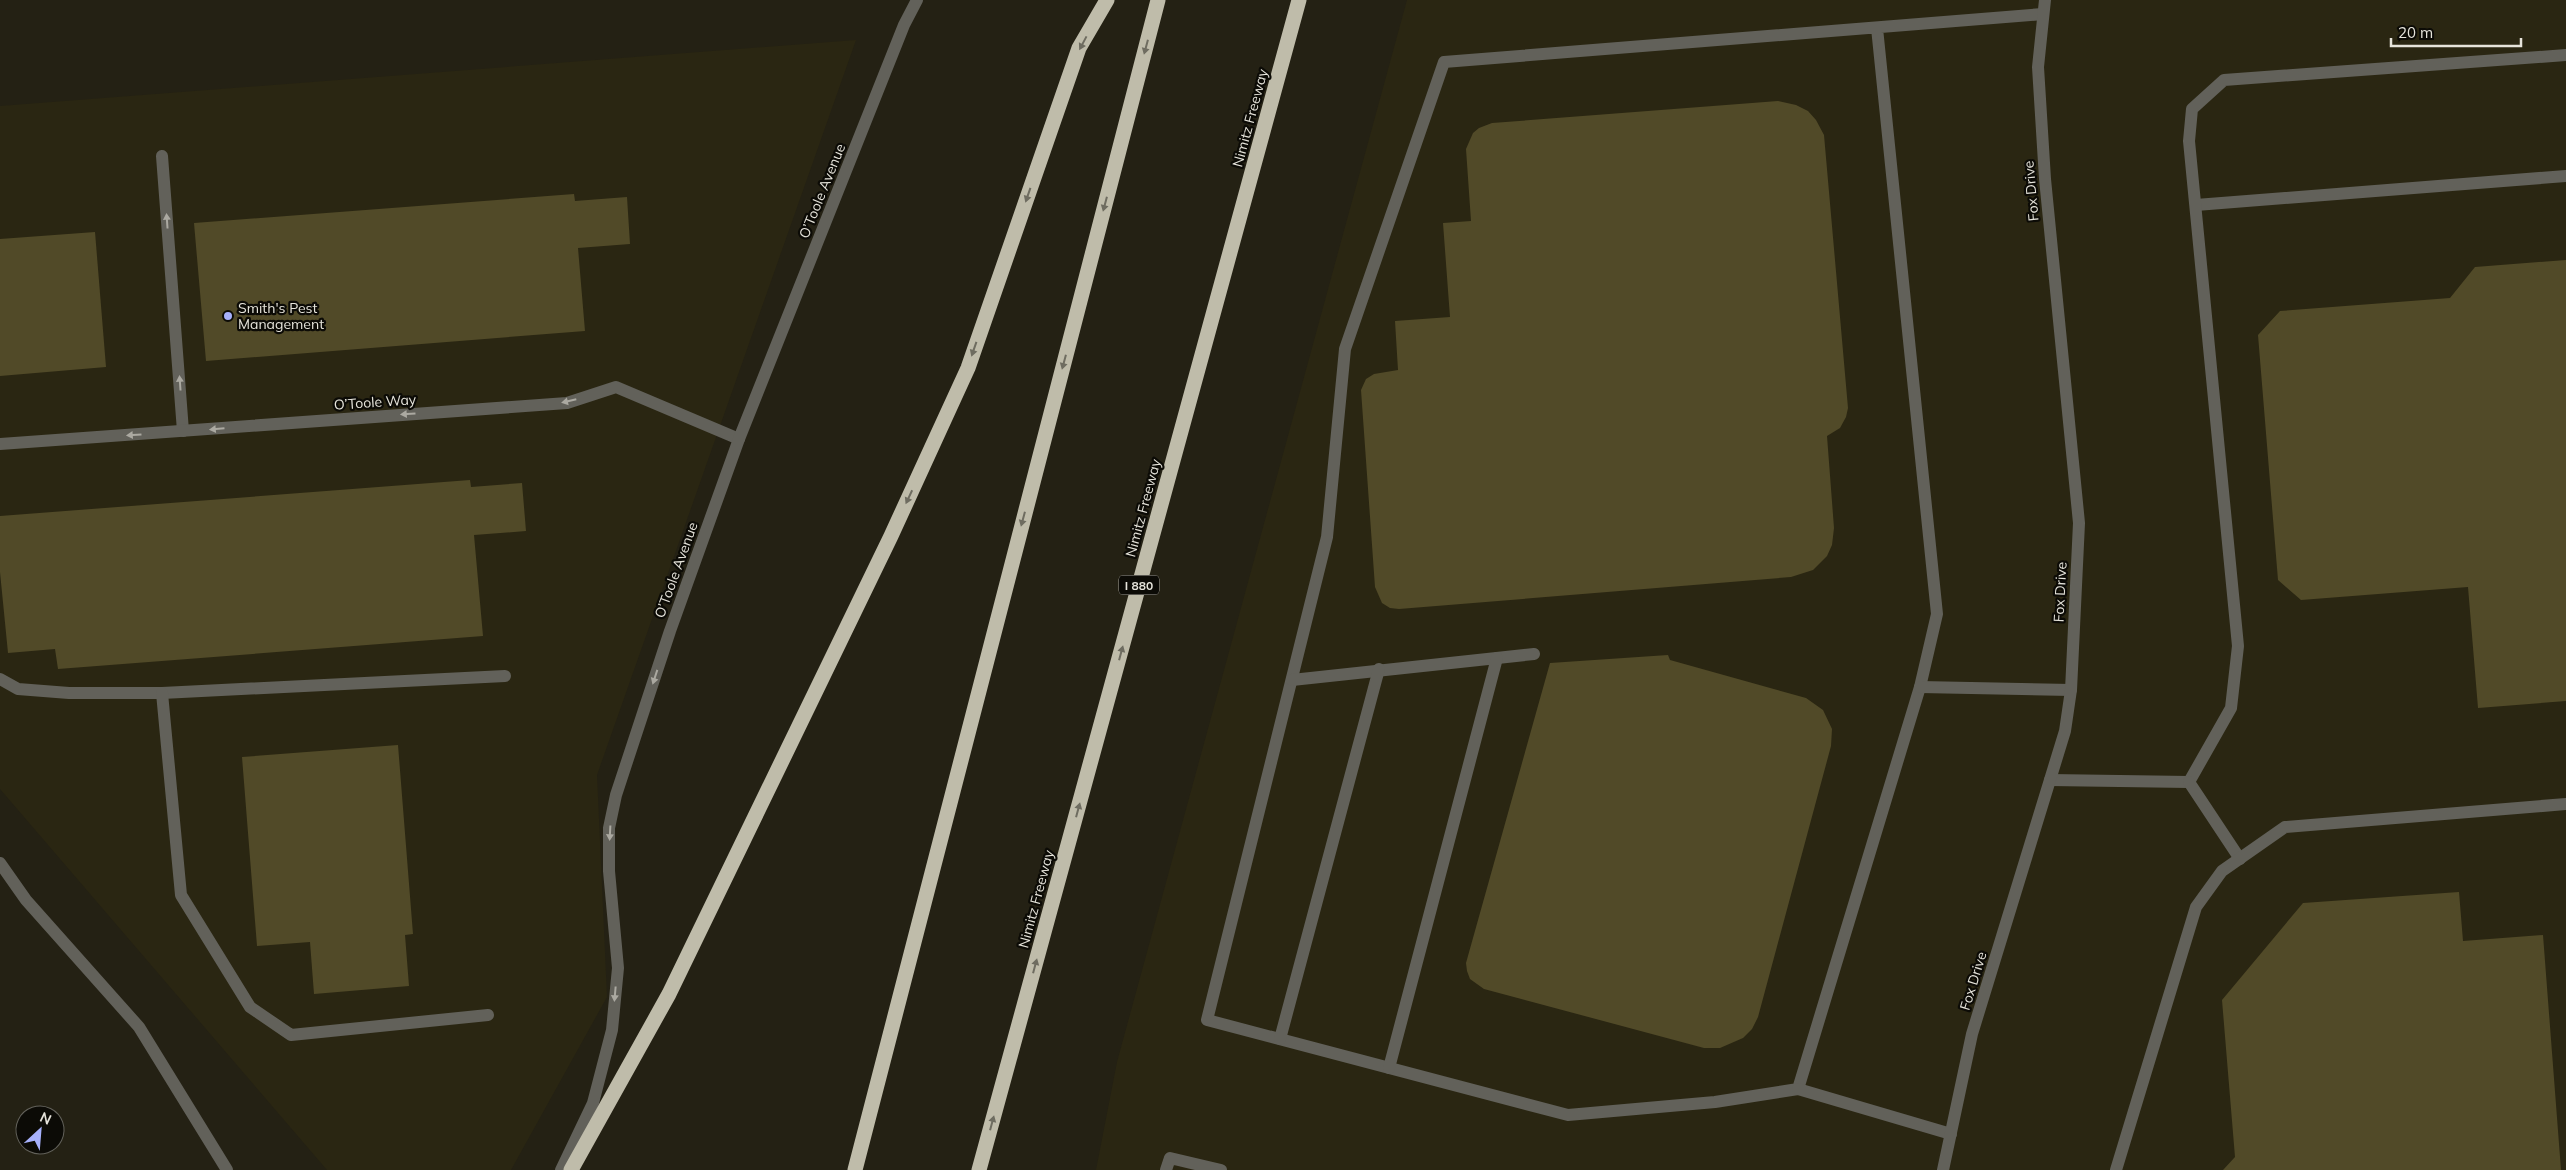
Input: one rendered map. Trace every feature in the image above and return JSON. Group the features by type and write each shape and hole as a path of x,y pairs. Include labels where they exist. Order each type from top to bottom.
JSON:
{"highway":[{"path":"571,1170 669,994 968,368 1080,48 1107,0"},
{"path":"855,1170 1158,0"},
{"name":"Nimitz Freeway","path":"979,1170 1299,0"}],"street":[{"name":"O’Toole Avenue","path":"562,1170 593,1103 612,1030 618,968 609,871 609,828 616,795 670,631 739,439 904,25 917,0"},
{"name":"Fox Drive","path":"1943,1170 1972,1034 2065,731 2071,690 2079,523 2045,179 2038,67 2044,0"},
{"path":"1951,1134 1798,1089 1715,1102 1568,1116 1207,1020 1327,537 1345,349 1444,62 2043,14"},
{"path":"1798,1089 1920,687 1937,614 1877,28"},
{"path":"2189,782 2231,708 2238,646 2189,141 2192,109 2224,80 2566,55"},
{"path":"162,156 183,431"},
{"path":"2196,205 2566,176"},
{"name":"O’Toole Way","path":"0,444 567,403 616,387 739,439"},
{"path":"1292,680 1379,669 1534,654"},
{"path":"1389,1068 1497,658"},
{"path":"1280,1039 1379,669"},
{"path":"0,678 18,689 69,693 162,693 505,676"},
{"path":"1920,687 2071,690"},
{"path":"162,693 181,895 250,1008 291,1035 488,1015"},
{"path":"2050,780 2189,782"},
{"path":"2189,782 2240,859"},
{"path":"2116,1170 2196,907 2222,871 2286,827 2566,804"},
{"path":"0,863 26,900 139,1027 227,1170"},
{"path":"1166,1170 1170,1158 1221,1170"}],"shaded area":[{"path":"1407,0 2566,0 2566,1170 1096,1170 1117,1062"},
{"path":"856,40 597,775 607,997 511,1170 327,1170 0,789 0,106"}],"building":[{"path":"1778,101 1796,105 1808,111 1816,120 1824,135 1848,408 1840,428 1827,436 1834,528 1832,545 1827,556 1813,570 1791,577 1399,609 1390,608 1382,603 1375,587 1361,390 1366,379 1374,374 1398,370 1395,321 1450,317 1443,223 1471,221 1466,149 1473,133 1479,128 1492,123"},
{"path":"574,194 575,201 627,197 630,244 578,248 585,331 206,361 194,223"},
{"path":"95,232 106,367 0,376 0,239"},
{"path":"2566,260 2566,701 2478,708 2468,587 2301,600 2278,580 2258,335 2280,311 2450,298 2475,267"},
{"path":"470,480 471,487 522,483 526,531 474,535 483,636 58,669 55,649 8,653 0,572 0,516"},
{"path":"1668,655 1670,660 1806,698 1823,710 1832,729 1831,746 1758,1017 1752,1029 1743,1038 1720,1048 1704,1048 1484,989 1470,979 1467,971 1466,963 1550,663"},
{"path":"398,745 413,934 405,935 409,986 314,994 310,942 257,946 242,757"},
{"path":"2459,892 2463,941 2543,935 2561,1170 2223,1170 2235,1157 2222,1000 2303,903"}],"place":[{"name":"Smith's Pest Management","path":"228,316"}]}
